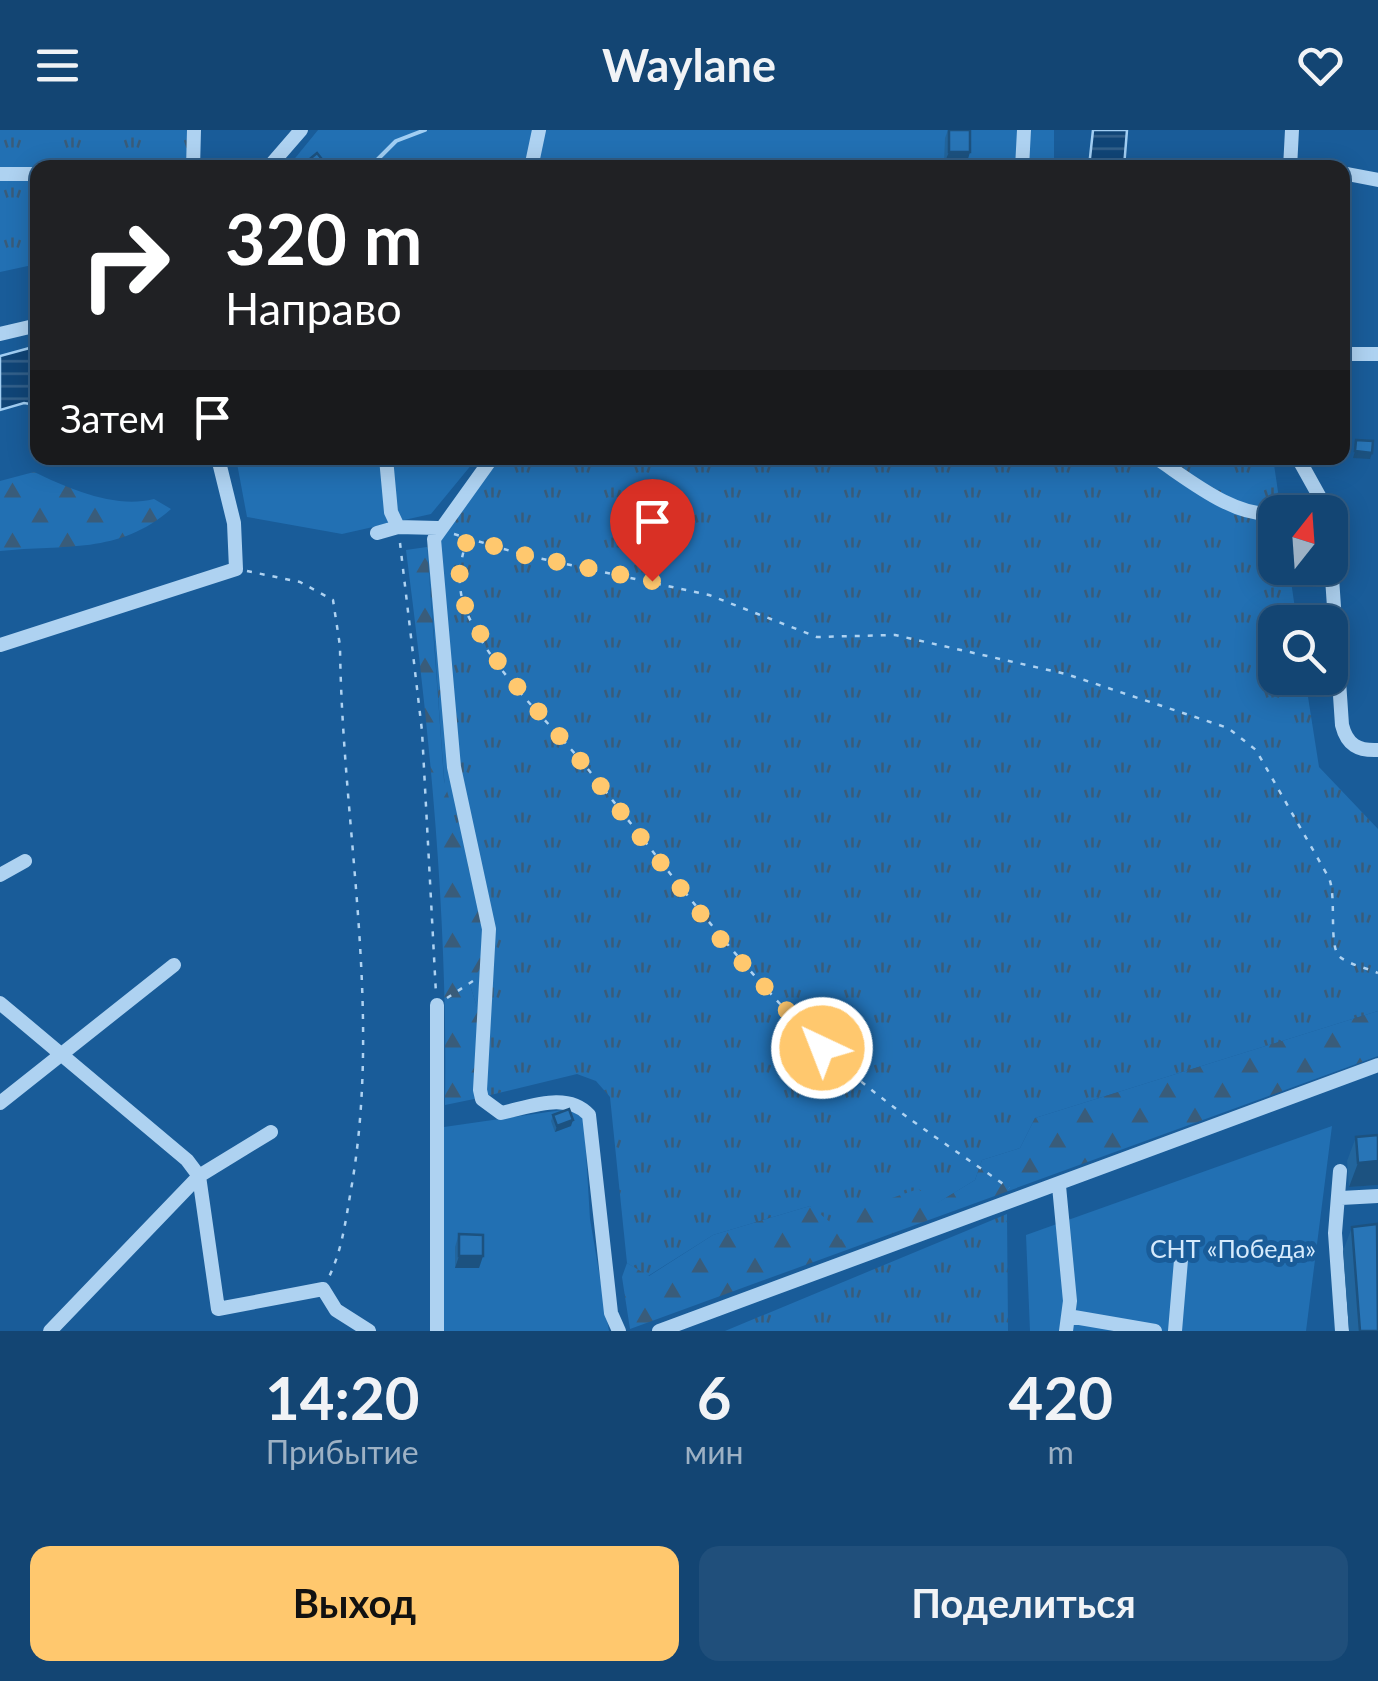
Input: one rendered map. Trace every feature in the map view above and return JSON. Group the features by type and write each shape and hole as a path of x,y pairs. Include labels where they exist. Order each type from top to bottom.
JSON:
{"street":[{"path":"193,160 194,130"},
{"path":"275,160 301,130"},
{"path":"533,160 539,130"},
{"path":"1022,160 1024,130"},
{"path":"1292,130 1295,160"},
{"path":"0,174 30,174"},
{"path":"1350,175 1378,180"},
{"path":"0,334 30,327"},
{"path":"1350,354 1378,354"},
{"path":"0,645 236,569 234,536 219,465"},
{"path":"387,465 391,512 398,527"},
{"path":"487,465 438,528 435,554 454,767 489,929 482,1100 501,1113 560,1101 572,1102 590,1114 611,1313 619,1331"},
{"path":"1167,465 1239,511 1258,512"},
{"path":"1301,465 1316,495"},
{"path":"378,533 398,527 438,528"},
{"path":"1333,585 1345,738 1355,747 1378,750"},
{"path":"0,875 25,861"},
{"path":"0,1103 174,965"},
{"path":"0,1003 187,1160 199,1176 218,1309 323,1289 336,1310 369,1331"},
{"path":"436,1004 437,1331"},
{"path":"659,1331 1378,1065"},
{"path":"50,1331 199,1176 271,1132"},
{"path":"1340,1171 1341,1198 1335,1232 1342,1331"},
{"path":"1059,1186 1067,1324 1155,1331"},
{"path":"1341,1198 1378,1196"},
{"path":"1175,1331 1181,1260"}],"path":[{"path":"398,527 422,731 436,1004 487,972"},
{"path":"438,528 524,555 708,595 817,636 895,635 1066,674 1228,728 1256,750 1329,878 1336,894 1333,948 1339,957 1378,974"},
{"path":"468,538 458,564 466,611 504,671 585,766 722,941 822,1048 902,1114 1024,1199"},
{"path":"236,569 300,582 333,600 340,646 366,1048 357,1154 340,1255 323,1289"}],"green space":[{"path":"0,130 188,130 186,160 30,160 30,266 0,272"},
{"path":"318,130 1054,130 1054,160 294,160"},
{"path":"237,465 471,465 431,514 342,534 247,517"},
{"path":"495,465 1274,465 1278,495 1258,495 1258,585 1292,585 1294,605 1258,605 1258,695 1308,695 1319,767 1378,829 1378,1011 1035,1118 1020,1148 982,1160 975,1180 936,1204 841,1241 810,1206 713,1235 648,1276 627,1263 610,1097 596,1081 577,1074 474,1099 481,1020 470,985 479,962 481,936 472,882 444,777 427,547"},
{"path":"34,472 93,496 124,501 154,499 171,509 151,524 111,541 0,551 0,481"},
{"path":"427,547 444,780 486,932 484,962 470,985 481,1020 474,1099 445,1105 444,966 436,827 406,550"},
{"path":"1378,1011 1378,1056 630,1329 622,1277 627,1263 649,1276 713,1235 810,1206 830,1222 841,1240 854,1211 918,1189 937,1203 975,1180 982,1160 1020,1148 1035,1118"},
{"path":"569,1109 584,1119 590,1219 609,1331 444,1331 444,1127"},
{"name":"СНТ «Победа»","path":"1332,1126 1306,1331 1030,1331 1026,1235"},
{"path":"1007,1214 1008,1331 725,1331"}],"shaded area":[{"path":"1093,130 1127,130 1125,160 1090,160"},
{"path":"30,348 30,404 0,410 0,356"}],"building":[{"path":"949,130 970,130 970,152 949,152"},
{"path":"1356,440 1373,441 1372,453 1355,451"},
{"path":"569,1109 573,1120 557,1126 553,1115"},
{"path":"1378,1135 1378,1161 1358,1163 1356,1137"},
{"path":"1377,1224 1378,1331 1360,1331 1352,1227"},
{"path":"459,1234 483,1235 483,1256 459,1256"}],"waterway":[{"path":"377,160 396,141 425,130"}],"route":[{"path":"652,581 524,555 468,538 458,564 466,611 504,671 585,766 722,941 822,1048"}]}
